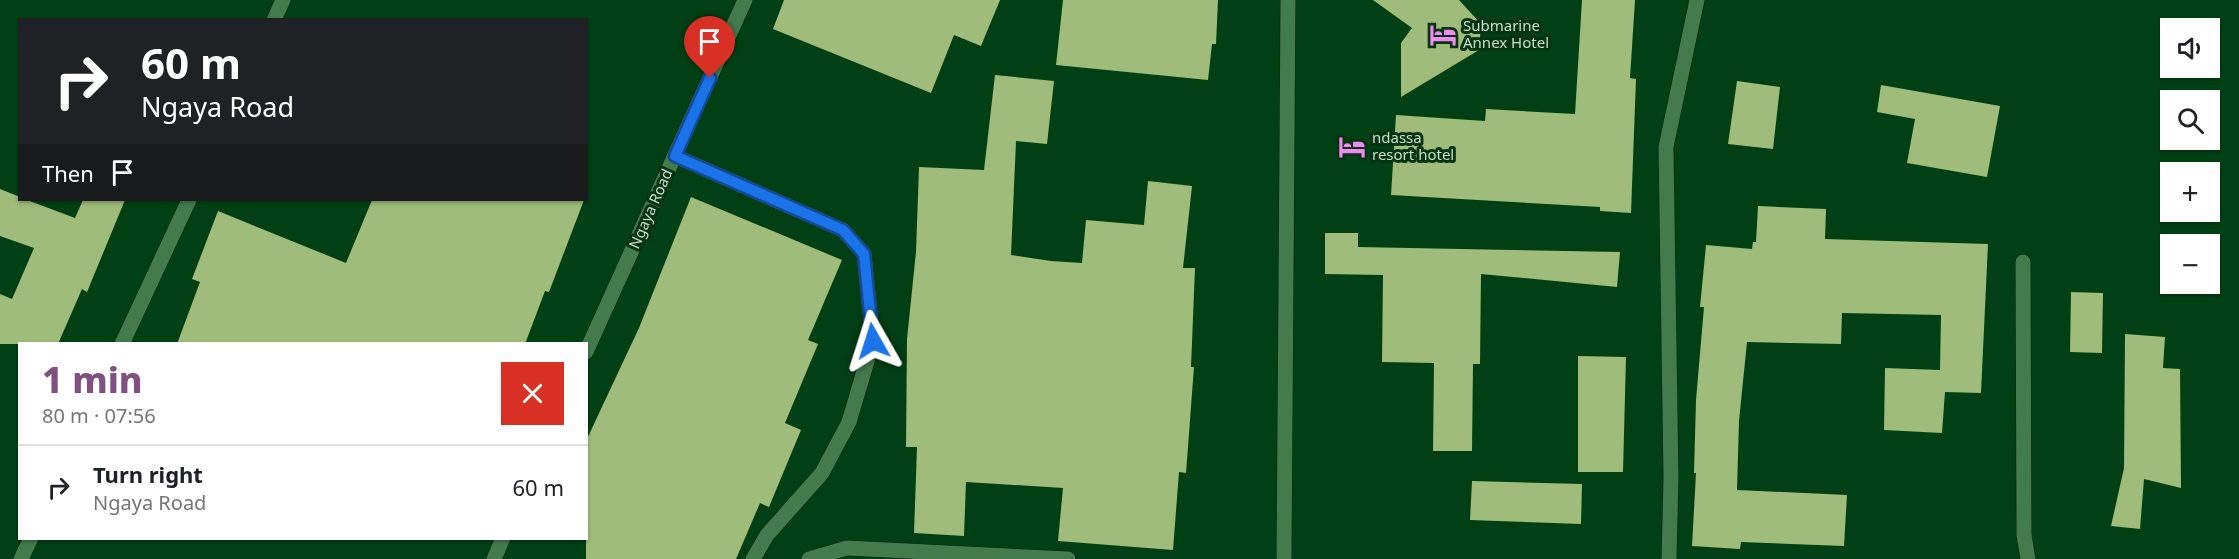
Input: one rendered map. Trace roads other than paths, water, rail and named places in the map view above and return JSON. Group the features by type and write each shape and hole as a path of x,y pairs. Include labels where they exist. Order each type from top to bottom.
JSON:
{"street":[{"path":"275,18 283,0"},
{"name":"Ngaya Road","path":"588,348 745,0"},
{"path":"1284,559 1288,0"},
{"path":"1669,559 1671,466 1666,147 1697,0"},
{"path":"675,156 843,230 864,254 873,341 849,422 822,473 767,535 753,559"},
{"path":"123,342 189,201"},
{"path":"2024,262 2024,535 2028,559"},
{"path":"21,559 30,540"},
{"path":"494,559 502,540"},
{"path":"809,559 847,548 1068,559"}],"place":[{"name":"Submarine Annex Hotel","path":"1443,35"},
{"name":"ndassa resort hotel","path":"1352,147"}]}
